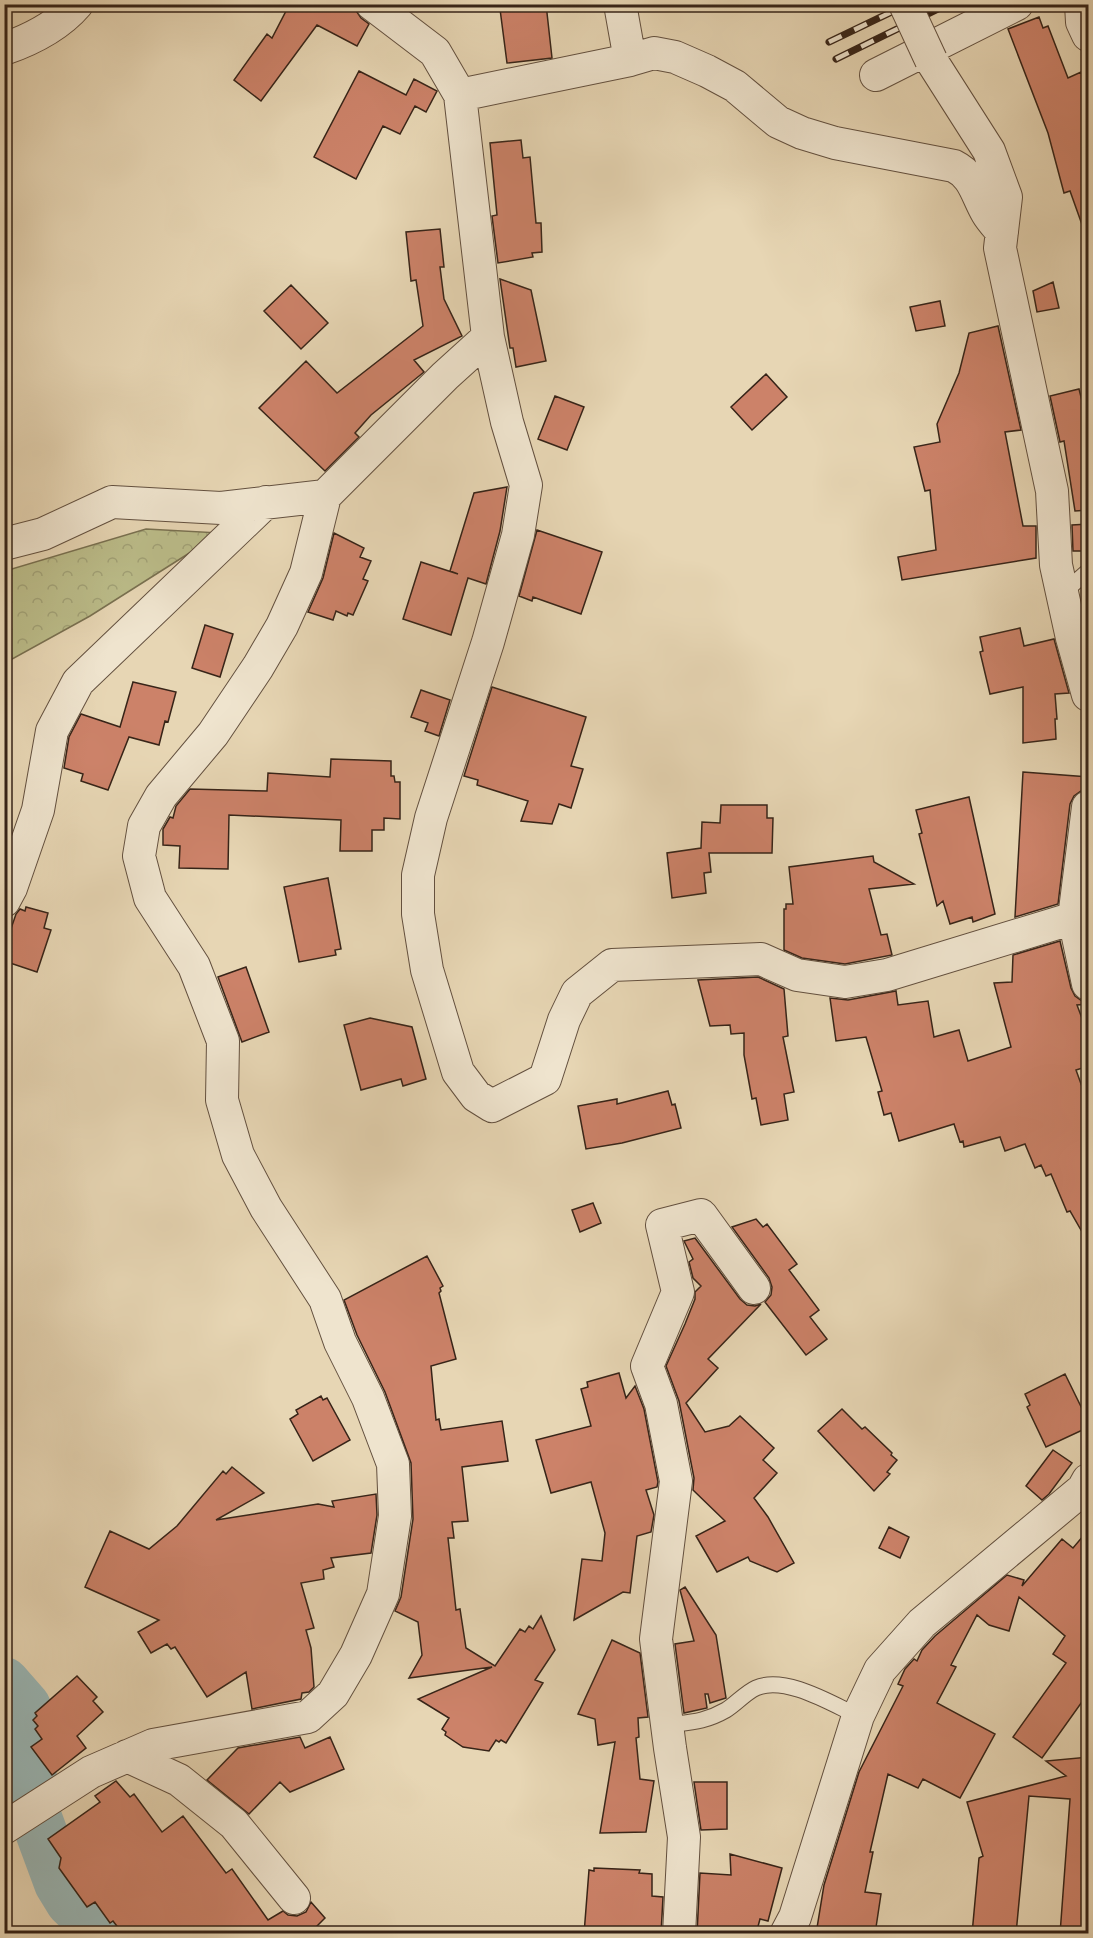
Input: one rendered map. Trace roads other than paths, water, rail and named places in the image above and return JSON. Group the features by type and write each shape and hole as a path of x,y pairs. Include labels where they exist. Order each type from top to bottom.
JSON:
{"street":[{"path":"4,49 18,44 66,17 76,4"},
{"path":"372,4 435,52 460,95 488,337 507,422 526,485 518,535 488,642 431,818 418,875 418,914 427,970 458,1072 476,1096 492,1106 545,1079 564,1020 577,993 612,965 761,960 796,975 845,982 887,975 1074,918"},
{"path":"620,4 630,60"},
{"path":"905,4 931,60 989,151 1006,197 1000,248 1052,492 1056,565 1072,638 1089,695"},
{"path":"876,75 1017,4"},
{"path":"1081,4 1082,22 1089,35"},
{"path":"460,95 654,53 675,57 735,86 778,122 801,133 835,143 954,166 965,172 977,189 987,214 1002,232"},
{"path":"25,1814 91,1772 153,1745 308,1717 333,1695 356,1655 382,1594 395,1516 393,1464 368,1398 340,1342 326,1299 266,1208 238,1155 222,1100 223,1041 194,966 150,898 139,856 144,826 161,796 213,734 258,667 282,626 306,573 325,496 445,376 488,337"},
{"path":"4,544 43,534 112,502 221,508 325,496"},
{"path":"4,902 38,810 52,731 78,682 266,502"},
{"path":"1086,966 1074,918 1089,807"},
{"path":"679,1934 684,1837 657,1639 676,1481 661,1404 647,1366 678,1292 662,1225 701,1215 754,1288"},
{"path":"786,1934 795,1917 858,1716 880,1670 922,1623 1083,1489 1089,1480"},
{"path":"127,1756 179,1780 234,1824 294,1898"}],"lane":[{"path":"1062,594 1089,571"},
{"path":"668,1725 705,1720 727,1709 757,1688 778,1685 806,1691 858,1716"}],"waterway":[{"path":"4,1683 25,1707 31,1725 29,1799 60,1883 71,1901 105,1934"}],"railway":[{"path":"829,42 908,4"},
{"path":"836,59 948,4"}]}
